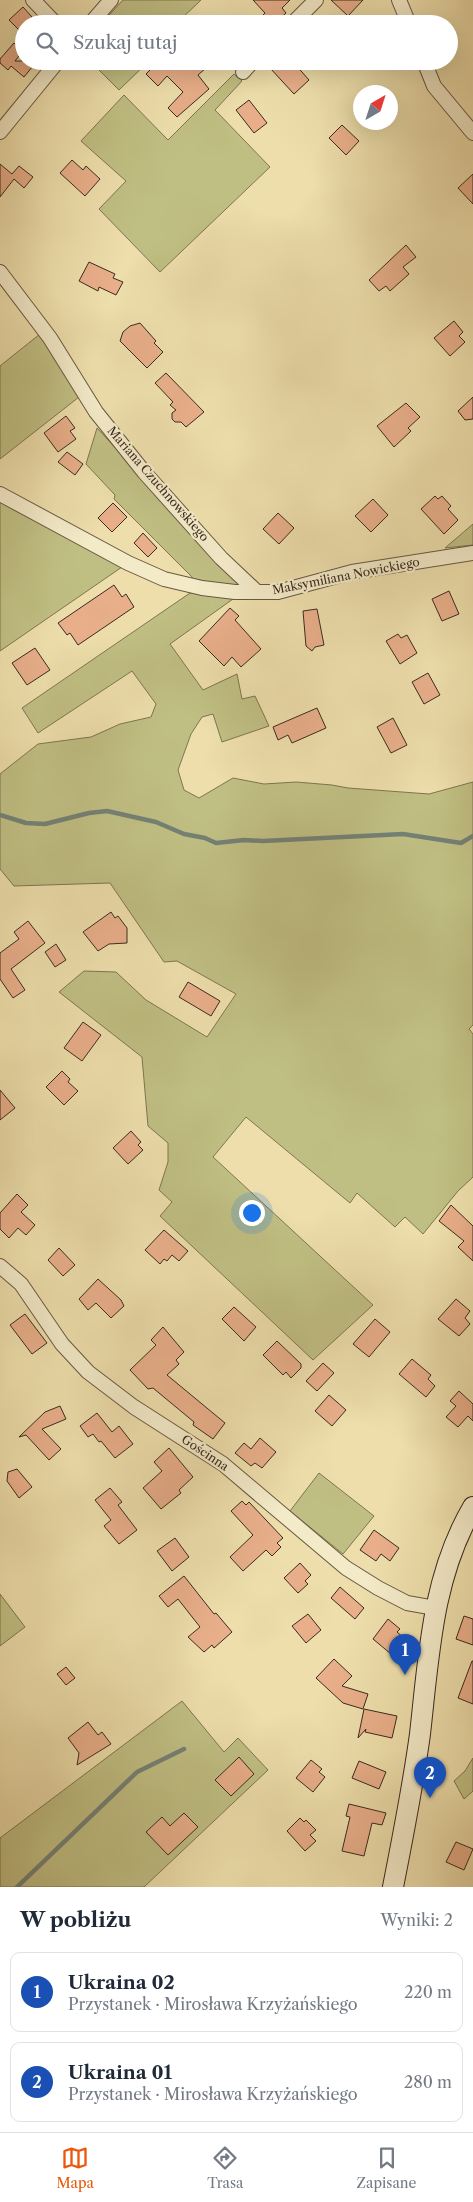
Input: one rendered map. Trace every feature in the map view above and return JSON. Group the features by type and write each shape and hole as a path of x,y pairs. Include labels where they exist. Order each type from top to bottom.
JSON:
{"street":[{"path":"33,0 47,15"},
{"path":"98,15 111,0"},
{"path":"301,15 316,0"},
{"path":"400,0 406,15"},
{"path":"0,132 51,70"},
{"path":"428,70 434,86 473,133"},
{"name":"Mariana Czuchnowskiego","path":"0,272 50,338 96,412 144,472 221,558 256,591"},
{"name":"Maksymiliana Nowickiego","path":"0,494 128,563 164,579 202,588 235,592 278,592 352,572 473,553"},
{"name":"Gościnna","path":"0,1266 21,1284 62,1344 88,1372 134,1407 223,1464 346,1568 407,1603 435,1608"},
{"path":"393,1887 410,1806 435,1608 448,1560 473,1507"}],"shaded area":[{"path":"123,0 201,0 185,15 109,15"},
{"path":"99,70 140,70 119,90"},
{"path":"234,74 242,81 215,110 270,167 160,272 99,209 126,181 81,141 124,95 168,140"},
{"path":"40,334 79,397 0,459 0,366"},
{"path":"97,428 240,583 240,588 194,579 114,499 115,495 86,464"},
{"path":"0,499 122,567 0,651"},
{"path":"473,524 473,545 445,548"},
{"path":"190,593 233,599 170,644 203,690 237,674 242,699 255,696 269,726 222,742 213,714 202,717 191,734 178,770 184,790 199,798 233,778 264,784 296,782 429,794 473,782 473,1025 469,1029 473,1034 473,1177 458,1191 423,1234 405,1217 395,1227 357,1193 350,1203 246,1117 213,1157 373,1305 313,1360 160,1216 172,1202 159,1190 168,1162 168,1143 148,1126 142,1057 59,992 84,971 116,972 146,1000 207,1037 236,994 177,961 164,962 110,883 14,886 0,869 0,774 38,744 91,737 120,724 151,717 156,704 132,671 38,733 22,708"},
{"path":"319,1473 374,1516 343,1554 290,1511"},
{"path":"0,1594 25,1627 0,1646"},
{"path":"182,1701 224,1752 238,1738 268,1770 144,1887 0,1887 0,1838"},
{"path":"473,1758 473,1791 464,1799 454,1781 465,1771"}],"building":[{"path":"253,0 290,0 282,8 286,13 284,15 263,15 265,13"},
{"path":"331,0 363,0 349,15"},
{"path":"23,7 30,15 15,15 15,26 9,20"},
{"path":"15,44 15,69 11,66 8,70 0,63 0,59"},
{"path":"16,70 30,70 24,77"},
{"path":"150,70 204,70 198,75 209,89 177,117 168,108 183,92 167,76 158,86 146,74"},
{"path":"272,70 300,70 309,80 294,94"},
{"path":"249,100 267,123 254,133 236,110"},
{"path":"342,125 359,141 346,155 329,138"},
{"path":"72,160 83,170 86,166 100,179 85,196 60,173"},
{"path":"0,164 12,174 19,166 33,177 24,188 14,179 0,197"},
{"path":"473,174 473,204 458,188"},
{"path":"406,245 416,257 403,267 409,274 390,291 386,286 379,291 369,280"},
{"path":"89,262 115,274 113,278 123,282 116,295 99,287 98,291 79,281"},
{"path":"454,321 463,332 459,336 465,342 450,356 434,338"},
{"path":"140,323 163,352 147,368 120,341 123,332 130,326"},
{"path":"166,373 204,412 186,427 181,422 175,422 172,419 172,413 176,410 170,405 173,402 155,383"},
{"path":"473,397 473,419 465,420 458,411"},
{"path":"406,403 420,417 408,428 411,431 394,447 377,426"},
{"path":"66,416 75,428 70,431 76,439 58,452 44,433"},
{"path":"67,452 83,464 75,475 58,462"},
{"path":"435,496 438,499 442,496 451,506 448,509 458,520 444,534 421,509"},
{"path":"373,499 388,515 371,532 355,516"},
{"path":"113,503 127,517 112,532 98,518"},
{"path":"278,513 294,528 279,544 263,529"},
{"path":"143,533 157,548 148,557 134,543"},
{"path":"114,585 122,597 126,594 134,607 78,645 70,633 67,635 58,623"},
{"path":"449,591 459,614 442,621 432,599"},
{"path":"230,608 239,616 235,620 261,649 241,667 232,657 224,666 199,641"},
{"path":"317,609 324,645 315,647 312,651 306,646 303,611"},
{"path":"398,634 401,638 407,635 417,653 400,664 386,641"},
{"path":"35,648 50,670 27,685 12,663"},
{"path":"428,673 440,695 424,704 412,682"},
{"path":"317,708 326,728 292,743 288,735 278,740 273,727"},
{"path":"393,718 407,745 391,753 377,727"},
{"path":"111,912 115,918 118,916 127,928 127,943 109,944 98,951 83,932"},
{"path":"28,921 45,943 11,969 25,990 13,998 0,979 0,953 19,939 14,932"},
{"path":"56,944 66,960 55,967 45,952"},
{"path":"188,982 220,1001 211,1016 179,997"},
{"path":"83,1022 101,1035 82,1061 64,1048"},
{"path":"62,1071 70,1079 68,1082 78,1091 64,1105 46,1087"},
{"path":"0,1090 15,1108 0,1120"},
{"path":"131,1131 141,1142 138,1145 143,1150 128,1164 113,1148"},
{"path":"17,1194 28,1205 21,1212 35,1225 26,1235 18,1228 9,1238 0,1229 0,1213"},
{"path":"451,1205 473,1226 473,1261 458,1247 464,1241 439,1221"},
{"path":"164,1230 188,1251 179,1261 172,1255 167,1261 164,1259 160,1264 145,1250"},
{"path":"59,1248 75,1265 63,1276 48,1260"},
{"path":"98,1279 121,1300 124,1306 111,1318 96,1303 88,1310 79,1299"},
{"path":"456,1299 470,1311 465,1318 470,1324 459,1336 438,1319"},
{"path":"234,1307 256,1327 244,1341 222,1319"},
{"path":"25,1314 47,1343 32,1354 10,1325"},
{"path":"375,1319 390,1332 369,1357 353,1344"},
{"path":"163,1327 184,1352 176,1360 179,1364 167,1375 225,1423 213,1439 193,1425 194,1422 153,1388 148,1389 130,1370 156,1345 151,1340"},
{"path":"277,1341 301,1364 301,1368 291,1378 286,1372 283,1375 263,1355"},
{"path":"412,1359 431,1375 428,1379 435,1386 426,1397 399,1374"},
{"path":"323,1363 334,1373 317,1391 306,1381"},
{"path":"459,1391 473,1404 473,1421 468,1416 458,1427 446,1417 456,1406 450,1401"},
{"path":"329,1395 346,1410 332,1426 315,1411"},
{"path":"60,1406 66,1419 42,1429 61,1449 49,1460 26,1435 19,1437 45,1412"},
{"path":"97,1413 112,1432 119,1426 133,1444 115,1458 101,1441 99,1442 93,1434 88,1437 80,1426"},
{"path":"260,1438 276,1452 262,1468 255,1463 251,1466 235,1453 244,1443 251,1449"},
{"path":"169,1448 193,1477 179,1490 181,1493 161,1509 143,1488 162,1471 154,1462"},
{"path":"17,1469 32,1487 19,1498 7,1481 8,1472"},
{"path":"110,1488 122,1502 118,1505 137,1530 119,1544 104,1526 111,1520 95,1500"},
{"path":"242,1501 246,1505 249,1502 283,1538 277,1543 281,1547 272,1556 266,1550 243,1571 230,1557 253,1535 231,1511"},
{"path":"374,1530 399,1548 390,1561 381,1554 376,1561 360,1550"},
{"path":"175,1538 189,1557 172,1571 157,1551"},
{"path":"300,1563 311,1575 305,1581 308,1584 298,1593 284,1578"},
{"path":"184,1576 214,1614 216,1613 232,1632 214,1648 212,1645 204,1652 188,1637 200,1627 178,1599 168,1607 159,1596"},
{"path":"340,1587 364,1608 355,1619 331,1598"},
{"path":"308,1614 321,1630 306,1643 292,1626"},
{"path":"464,1616 473,1619 473,1645 456,1639"},
{"path":"388,1619 400,1629 397,1632 404,1638 391,1654 373,1639"},
{"path":"334,1659 352,1676 342,1686 368,1694 363,1709 343,1703 316,1678"},
{"path":"473,1661 473,1704 458,1698"},
{"path":"66,1667 75,1678 66,1685 57,1674"},
{"path":"364,1709 397,1716 392,1738 365,1732 366,1729 358,1738"},
{"path":"88,1722 98,1735 102,1732 111,1744 77,1765 79,1753 68,1738"},
{"path":"239,1757 254,1774 231,1796 215,1780"},
{"path":"311,1760 322,1769 319,1772 325,1777 313,1792 296,1778"},
{"path":"359,1761 386,1772 379,1789 352,1778"},
{"path":"349,1804 386,1813 382,1825 372,1823 364,1856 342,1851 350,1817 346,1816"},
{"path":"184,1813 198,1827 168,1855 146,1832 162,1817 170,1826"},
{"path":"300,1818 304,1822 306,1820 316,1830 310,1835 316,1841 305,1851 287,1831"},
{"path":"456,1842 473,1849 464,1870 446,1862"}],"waterway":[{"path":"0,815 26,823 45,824 89,813 107,811 156,822 184,834 205,838 216,843 244,840 263,841 403,834 461,843 473,836"},
{"path":"17,1887 137,1772 184,1749"}],"place":[{"name":"Ukraina 02","path":"405,1675"},
{"name":"Ukraina 01","path":"430,1798"}]}
